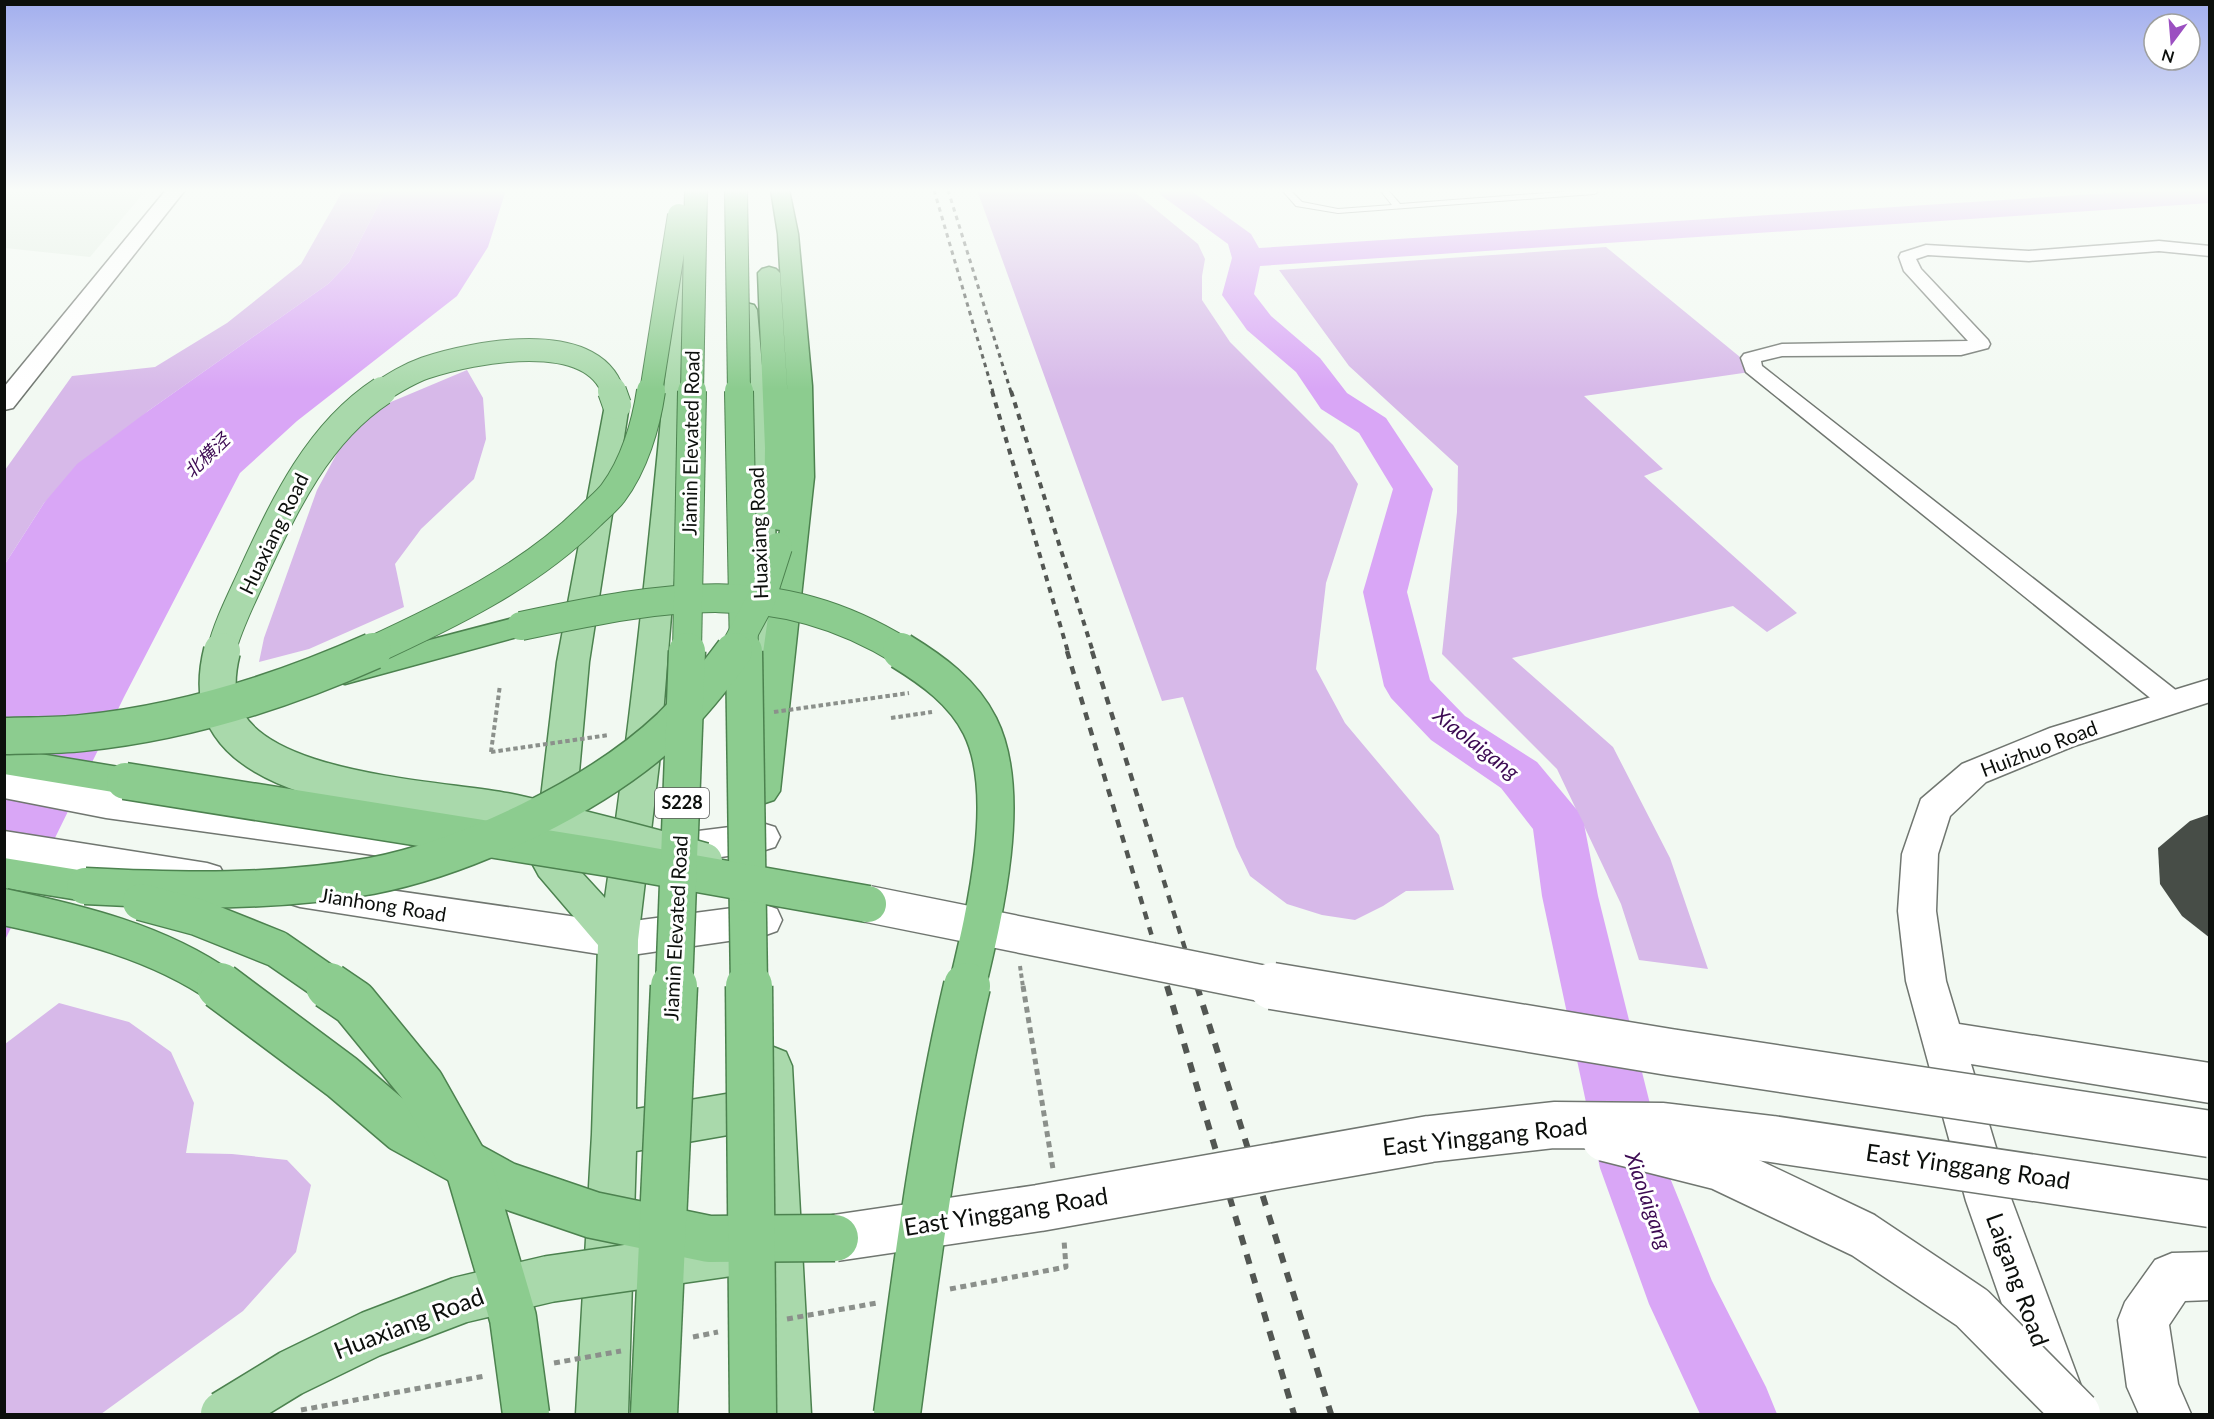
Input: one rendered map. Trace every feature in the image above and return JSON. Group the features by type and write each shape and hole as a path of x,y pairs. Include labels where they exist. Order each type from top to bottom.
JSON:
{"highway":[{"path":"260,695 365,654 473,601 528,568 568,538 613,493 636,450 650,400 672,256"},
{"name":"Jiamin Elevated Road","path":"654,1414 685,739 689,256"},
{"path":"738,256 753,1414"},
{"path":"4,873 86,873 222,891 311,885 372,876 445,855 531,820 584,792 669,729 731,659 753,620 771,580 778,548 778,447 768,256"},
{"path":"762,791 801,477 800,386 790,256"},
{"path":"4,736 93,731 180,717 520,626 603,608 703,597 749,597 788,603 830,615 873,633 946,681 973,713 989,749 995,796 993,850 981,928 950,1062 919,1247 897,1414"},
{"path":"4,761 608,858 868,904"},
{"path":"86,873 277,949 354,1003 421,1085 470,1172 513,1318 526,1414"},
{"path":"4,908 77,923 148,947 212,980 334,1070 404,1129 505,1185 593,1215 709,1239 835,1238"}],"main road":[{"path":"9,394 122,256"},
{"path":"602,1414 614,1134 618,940 642,764 671,456 685,256"},
{"name":"Huaxiang Road","path":"742,256 761,510 763,920 773,1107 784,1414"},
{"name":"Huaxiang Road","path":"552,865 573,662 617,405 617,392 610,379 597,366 567,354 521,349 460,357 405,376 366,401 325,442 292,489 227,629 220,659 217,688 225,718 244,741 271,761 312,777 361,788 519,814 616,837 868,904"},
{"name":"Huizhuo Road","path":"1944,1041 1926,981 1917,911 1920,854 1934,809 1974,773 2062,737 2210,690"},
{"path":"4,785 106,804 552,865 762,837"},
{"name":"Jianhong Road","path":"4,845 86,873 618,940 763,920"},
{"path":"552,865 618,940"},
{"path":"868,904 1340,998 1448,1017 1708,1059 2210,1134"},
{"path":"1944,1041 2210,1083"},
{"name":"Laigang Road","path":"1944,1041 1989,1201 2066,1414"},
{"path":"614,1134 773,1107"},
{"path":"1554,1125 1719,1167 1863,1235 1972,1308 2077,1414"},
{"name":"East Yinggang Road","path":"835,1238 1039,1208 1430,1139 1554,1125 1663,1126 1772,1139 2210,1204"},
{"name":"Huaxiang Road","path":"224,1414 291,1373 371,1334 460,1300 549,1279 835,1238"},
{"path":"2165,1414 2153,1387 2143,1320 2172,1278 2210,1276"}],"street":[{"path":"1909,256 1907,257 1913,271 1981,344 1961,349 1782,350 1751,358 1753,368 2029,590 2173,702"}],"path":[{"path":"491,752 500,685"},
{"path":"938,1291 1066,1267 1063,1235"},
{"path":"775,1322 879,1302"},
{"path":"681,1339 728,1330"},
{"path":"542,1365 623,1350"},
{"path":"297,1411 495,1374"}],"shaded area":[{"path":"305,256 352,256 328,284 148,411 44,503 5,564 5,470 72,376 155,367 227,323 301,264"},
{"path":"1001,256 1204,256 1202,300 1230,342 1333,445 1358,484 1326,583 1316,669 1345,723 1439,835 1454,890 1406,891 1355,920 1322,915 1287,904 1250,876 1236,847 1183,697 1162,701"},
{"path":"1475,256 1617,256 1757,371 1584,396 1663,469 1644,476 1797,613 1767,632 1733,606 1512,658 1613,747 1670,858 1708,969 1639,960 1621,904 1557,769 1442,654 1457,512 1458,466 1349,366 1279,270"},
{"path":"467,370 483,398 486,439 474,479 421,529 395,564 404,607 309,649 259,662 264,638 317,490 348,433 379,407"},
{"path":"59,1003 129,1022 171,1052 194,1103 186,1153 232,1154 287,1160 311,1185 296,1252 243,1311 101,1414 5,1414 5,1044"}],"water":[{"name":"北横泾","path":"352,256 482,256 457,296 297,421 240,473 124,697 5,940 5,564 44,503 77,464 328,284"}],"building":[{"path":"2210,814 2210,938 2182,916 2160,884 2158,848 2190,821"}],"waterway":[{"path":"1247,258 1274,256"},
{"name":"Xiaolaigang","path":"1247,258 1238,295 1259,323 1308,365 1334,401 1373,426 1413,489 1385,592 1408,686 1448,728 1519,775 1558,824 1570,896 1633,1168 1685,1304 1739,1414"}],"railway":[{"path":"953,256 993,392"},
{"path":"969,256 1011,392"},
{"path":"992,391 1068,652"},
{"path":"1011,391 1093,652"},
{"path":"1067,651 1167,987"},
{"path":"1092,651 1197,987"},
{"path":"1167,986 1294,1414"},
{"path":"1197,986 1331,1414"}]}
